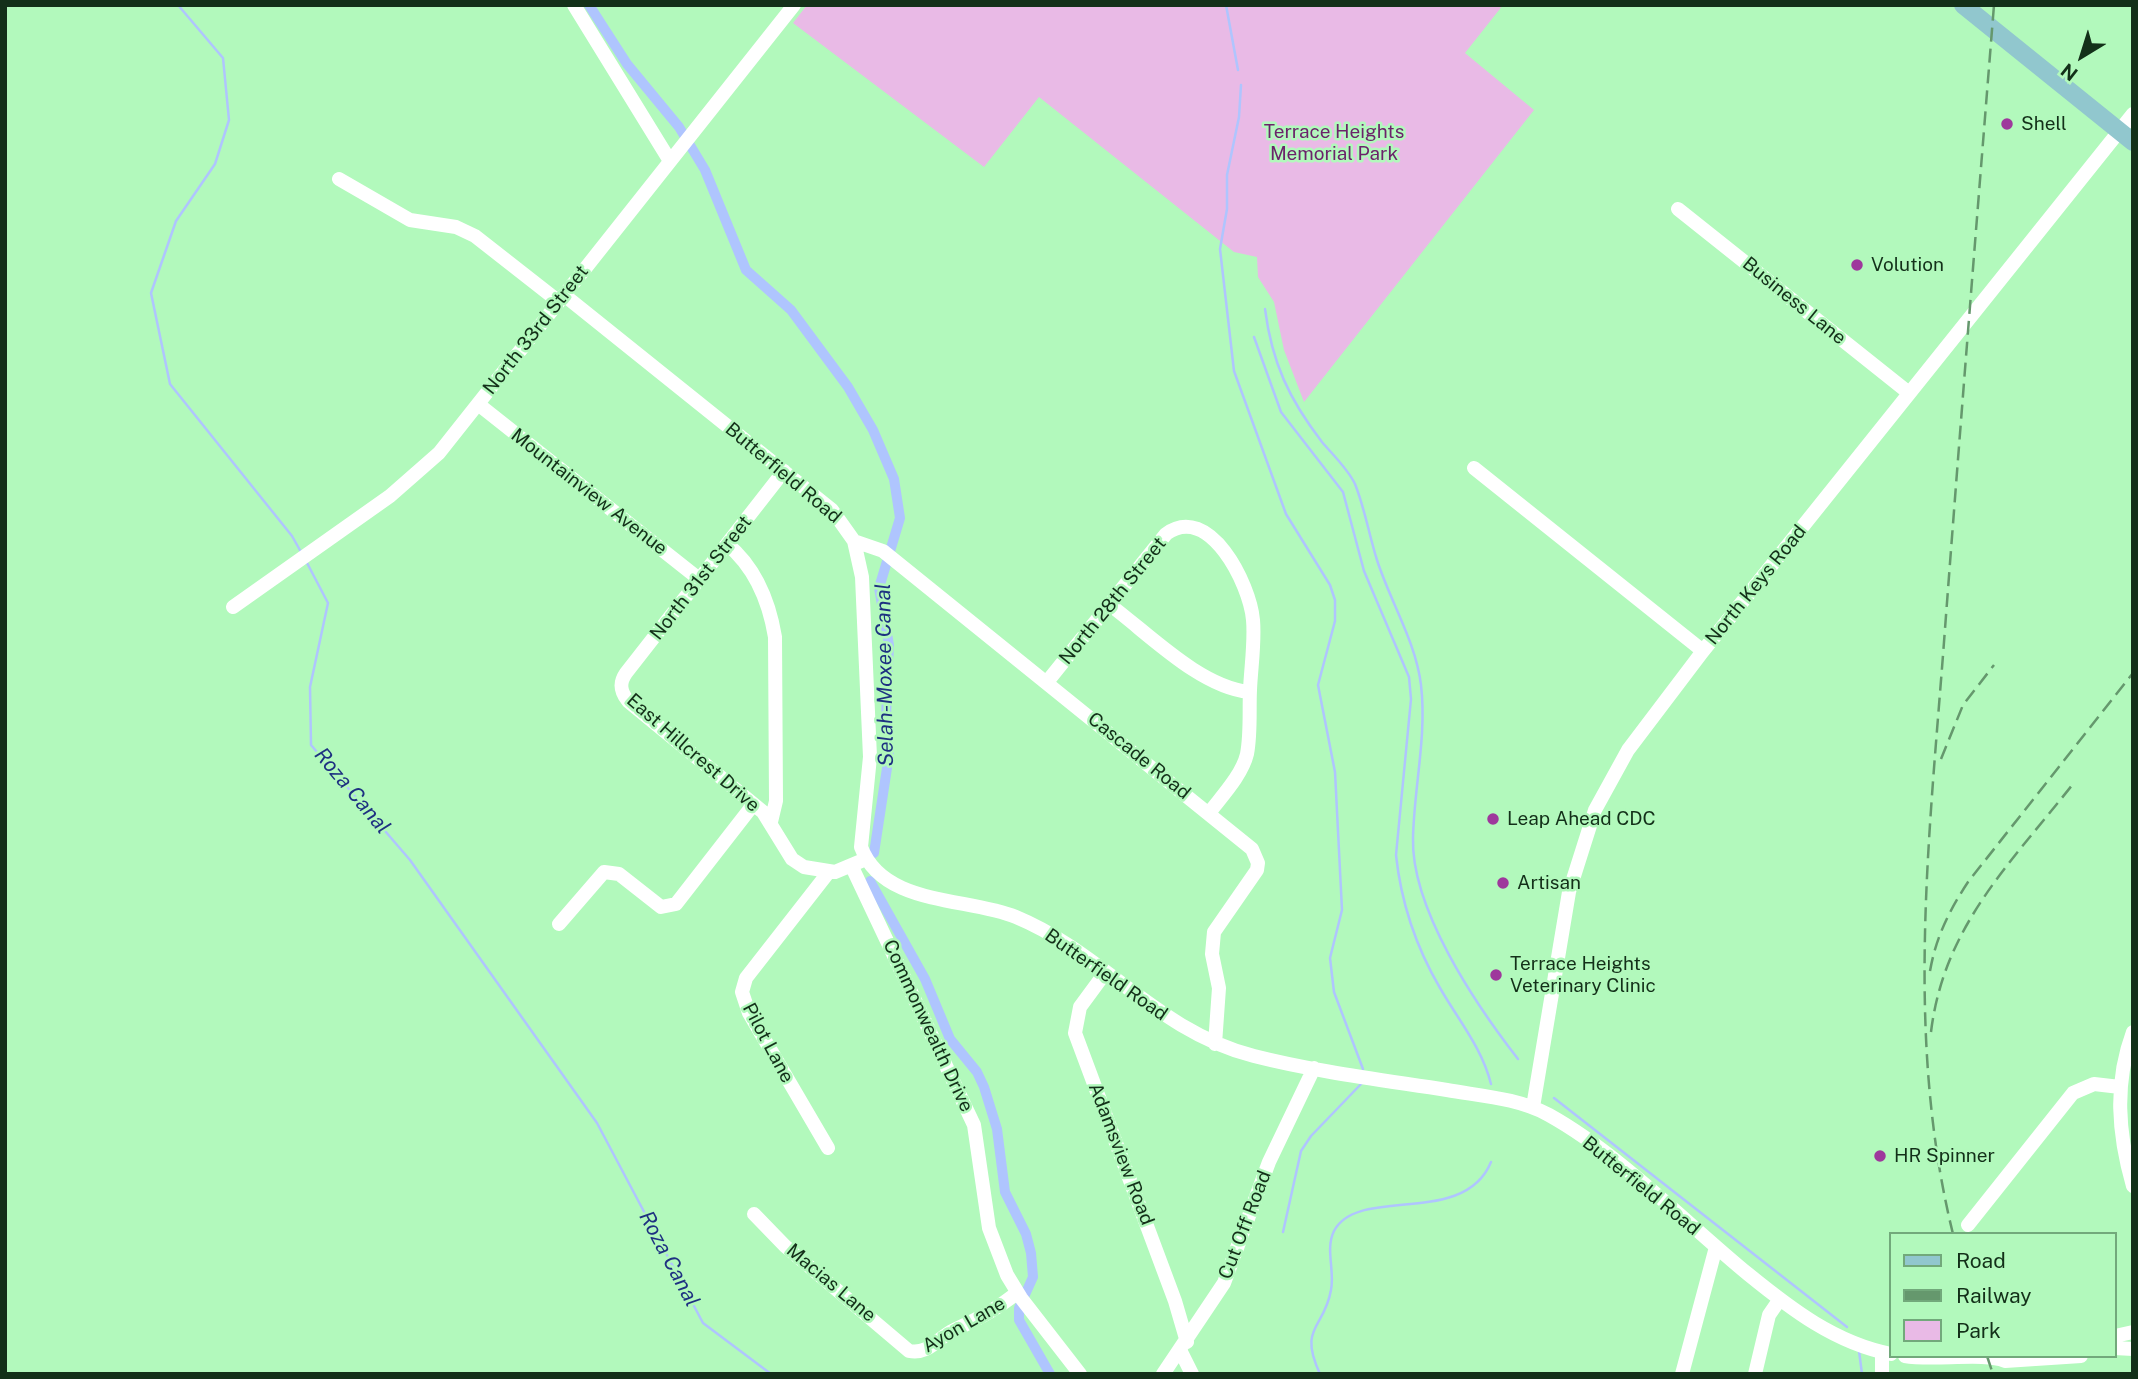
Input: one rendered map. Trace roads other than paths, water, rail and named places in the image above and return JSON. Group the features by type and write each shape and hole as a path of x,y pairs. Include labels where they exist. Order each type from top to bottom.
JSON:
{"main road":[{"path":"1964,5 2126,137"}],"street":[{"path":"574,5 670,162"},
{"name":"North 33rd Street","path":"233,607 428,464 794,5"},
{"name":"North Keys Road","path":"1533,1107 1569,892 1581,846 1595,810 1628,750 1703,651 1909,393 2126,137 2133,114"},
{"name":"Butterfield Road","path":"338,179 410,220 456,227 475,236 561,298 832,510 855,541 862,577 868,654 870,757 861,835 866,859 881,877 903,889 998,911 1035,926 1172,1022 1215,1044 1254,1056 1314,1068 1533,1107 1590,1142 1780,1299 1822,1328 1886,1353"},
{"name":"Business Lane","path":"1678,209 1909,393"},
{"name":"Mountainview Avenue","path":"478,404 699,579"},
{"path":"1474,468 1703,651"},
{"name":"North 31st Street","path":"620,686 626,673 784,471"},
{"name":"North 28th Street","path":"1047,682 1166,534 1182,526 1194,526 1205,532 1224,553 1242,584 1253,621 1249,692"},
{"name":"Cascade Road","path":"855,541 889,556 1248,845 1258,863 1253,877 1214,932 1212,954 1219,988 1215,1044"},
{"path":"727,544 755,576 771,614 775,636 776,801 771,822"},
{"path":"1110,604 1208,679 1231,690 1249,692 1246,756 1209,813"},
{"name":"East Hillcrest Drive","path":"620,686 628,701 771,822 792,859 804,867 828,873"},
{"path":"559,924 604,872 619,874 656,905 666,908 676,904 753,805"},
{"path":"828,873 852,867 866,859"},
{"name":"Commonwealth Drive","path":"852,867 974,1125 989,1228 1022,1299 1080,1374"},
{"name":"Pilot Lane","path":"828,873 746,978 742,992 749,1013 828,1148"},
{"name":"Adamsview Road","path":"1105,973 1080,1007 1075,1033 1171,1289 1192,1374"},
{"path":"2133,1032 2120,1087 2123,1152 2133,1186"},
{"name":"Cut Off Road","path":"1163,1374 1234,1261 1269,1162 1314,1068"},
{"path":"1968,1225 2073,1093 2094,1084 2120,1087"},
{"name":"Macias Lane","path":"754,1214 785,1246 909,1351"},
{"path":"1682,1374 1716,1247"},
{"name":"Ayon Lane","path":"909,1351 923,1352 954,1330 1022,1299"},
{"path":"1755,1374 1769,1315 1780,1299"},
{"path":"1882,1374 1886,1353"},
{"path":"1922,1358 1977,1358"},
{"path":"1999,1358 2005,1361 2051,1358"}],"waterway":[{"name":"Roza Canal","path":"178,5 223,58 229,120 215,164 176,221 151,293 170,384 292,536 301,552"},
{"name":"Selah-Moxee Canal","path":"589,5 627,64 679,127 705,170 746,270 791,310 848,387 873,430 894,479 900,518 879,588 889,645 886,718 889,755 874,853"},
{"path":"1226,5 1238,70"},
{"path":"1241,85 1239,117 1227,175 1227,209 1220,249 1234,371 1286,514 1330,585 1335,600 1335,621 1318,685 1335,772 1342,910 1330,958 1334,992 1363,1069"},
{"path":"1265,309 1272,347 1291,395 1310,426 1355,484 1382,575 1414,653 1421,685 1422,723 1413,838 1415,866 1423,895 1449,955 1484,1012 1518,1059"},
{"path":"1254,337 1281,412 1343,492 1364,571 1409,677 1411,699 1396,855 1402,890 1424,957 1476,1047 1491,1084"},
{"name":"Roza Canal","path":"306,561 328,603 310,687 311,745 410,860 597,1123 703,1323 771,1374"},
{"name":"Selah-Moxee Canal","path":"870,881 925,979 950,1039 977,1072 984,1087 997,1129 1005,1192 1026,1234 1031,1253 1033,1277 1019,1308 1019,1320 1050,1374"},
{"path":"1283,1232 1301,1151 1311,1136 1362,1083"},
{"path":"1554,1098 1847,1327"},
{"path":"1320,1374 1311,1346 1331,1290 1330,1245 1334,1231 1347,1218 1365,1210 1436,1201 1458,1194 1477,1182 1491,1162"},
{"path":"1859,1351 1862,1374"}],"railway":[{"path":"1953,1232 1938,1161 1929,1087 1925,939 1932,791 1994,5"},
{"path":"1941,759 1963,705 1994,665"},
{"path":"1930,971 1944,925 1968,882 2133,673"},
{"path":"1931,1032 1938,994 1965,928 1983,898 2073,784"},
{"path":"1988,1358 1993,1374"}],"place":[{"name":"Shell","path":"2007,124"},
{"name":"Volution","path":"1857,265"},
{"name":"Leap Ahead CDC","path":"1493,819"},
{"name":"Artisan","path":"1503,883"},
{"name":"Terrace Heights Veterinary Clinic","path":"1496,975"},
{"name":"HR Spinner","path":"1880,1156"}],"park label":[{"name":"Terrace Heights Memorial Park","path":"1334,143"}]}
